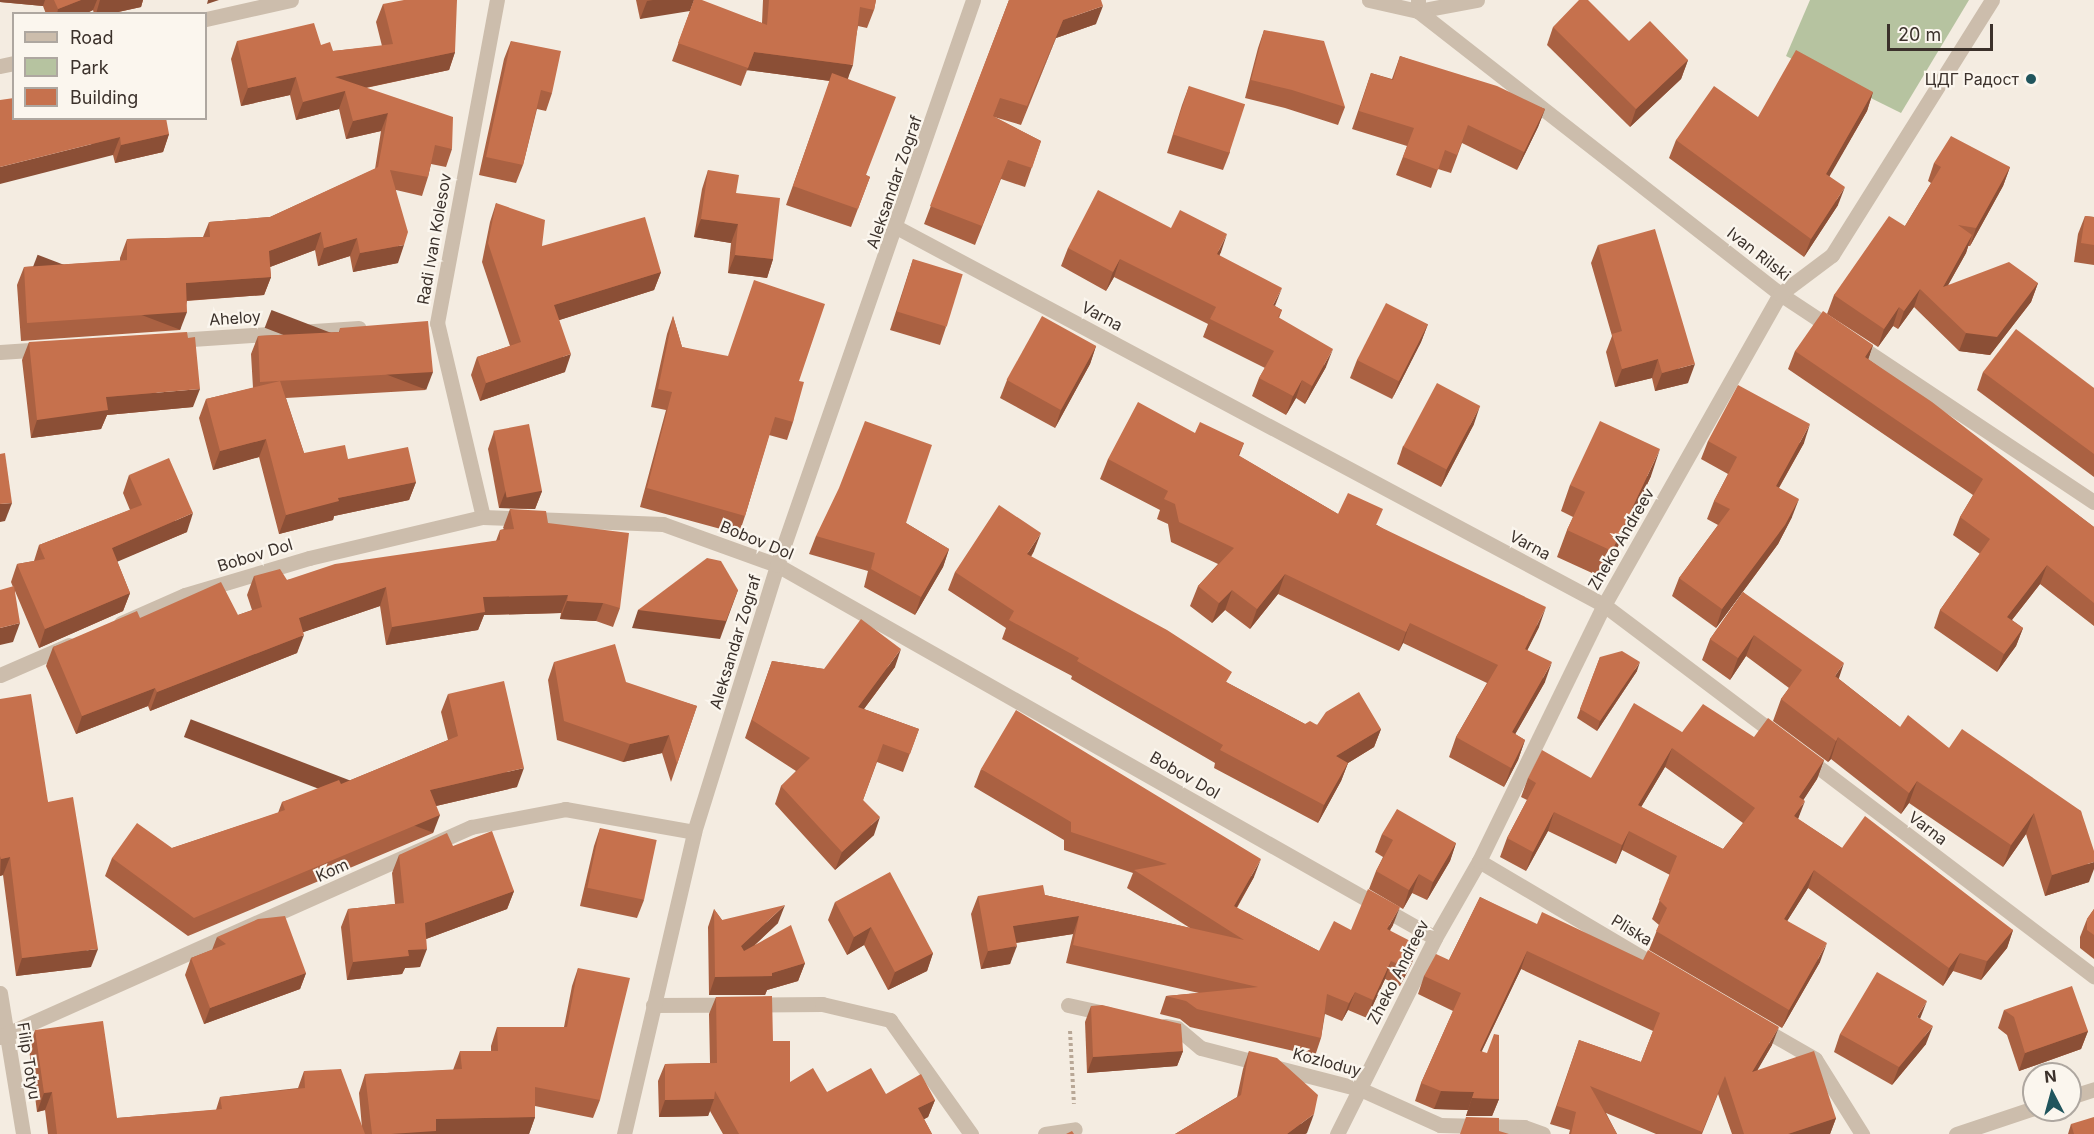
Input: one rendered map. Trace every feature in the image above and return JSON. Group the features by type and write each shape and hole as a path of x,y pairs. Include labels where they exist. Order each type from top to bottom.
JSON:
{"street":[{"path":"207,20 291,0"},
{"name":"Radi Ivan Kolesov","path":"483,517 431,323 497,0"},
{"name":"Aleksandar Zograf","path":"624,1134 694,832 777,565 897,228 974,0"},
{"path":"1369,0 1418,6 1477,0"},
{"name":"Zheko Andreev","path":"1337,1134 1435,938 1479,861 1604,605 1780,294 1832,255 1992,0"},
{"name":"Ivan Rilski","path":"1418,6 1780,294 2094,502"},
{"name":"Varna","path":"897,228 1604,605 2094,976"},
{"name":"Aheloy","path":"165,341 378,327"},
{"path":"0,352 59,348"},
{"name":"Bobov Dol","path":"109,628 185,595 309,558 483,517 663,524 777,565 1435,938"},
{"path":"0,675 87,637"},
{"name":"Kom","path":"4,1036 471,827 565,809 694,832"},
{"name":"Pliska","path":"1479,861 1672,975"},
{"name":"Filip Totyu","path":"0,993 4,1036 23,1134"},
{"path":"653,1005 822,1004 890,1020 971,1134"},
{"path":"1068,1005 1123,1017"},
{"path":"1743,1017 1815,1059 1862,1134"},
{"name":"Kozloduy","path":"1144,1022 1177,1029 1201,1048 1360,1089 1440,1125 1524,1128 1543,1134"},
{"path":"1956,1134 2022,1112"},
{"path":"1045,1134 1075,1129"}],"path":[{"path":"1068,1005 1075,1129"}],"green space":[{"path":"1810,0 1969,0 1901,113 1786,56"}],"building":[{"path":"54,0 81,0 58,9"},
{"path":"404,0 457,0 455,52 335,77 453,117 452,149 435,145 428,177 390,170 408,232 404,245 360,253 357,238 324,248 321,232 269,251 271,277 186,283 187,312 27,323 24,267 127,260 127,239 210,237 209,222 270,217 378,167 388,113 353,121 345,91 303,102 296,77 248,88 237,41 314,23 321,45 330,42 333,51 393,44 383,4"},
{"path":"694,0 702,0 767,25 769,0 876,0 874,10 860,7 853,65 754,52 748,68 678,43"},
{"path":"1009,0 1101,0 1103,6 1063,20 1027,106 1000,98 993,116 1041,141 1032,168 1008,160 982,226 930,206"},
{"path":"1579,0 1588,0 1629,41 1650,21 1688,60 1636,109 1553,27"},
{"path":"1264,30 1324,41 1345,107 1251,80"},
{"path":"511,41 561,51 552,93 541,90 523,165 486,157"},
{"path":"1796,50 1873,92 1826,174 1845,187 1811,239 1676,140 1714,86 1758,117"},
{"path":"1400,56 1497,86 1545,109 1524,152 1468,125 1457,155 1445,150 1438,170 1403,157 1414,128 1359,111 1371,73 1393,80"},
{"path":"832,73 896,97 866,175 870,177 858,209 793,186"},
{"path":"1189,86 1245,104 1229,153 1173,135"},
{"path":"12,98 12,120 166,120 169,134 121,145 120,137 0,167 0,100"},
{"path":"1951,136 2010,167 1976,228 1958,225 1972,235 1943,287 2009,262 2038,283 1997,337 1966,333 1920,289 1904,311 1899,307 1884,329 1834,295 1889,216 1905,226 1941,167 1934,163"},
{"path":"708,170 739,175 736,193 780,198 773,259 735,255 738,224 701,219"},
{"path":"1098,190 1171,228 1180,210 1227,234 1217,254 1282,288 1273,305 1282,310 1278,317 1333,349 1312,386 1302,380 1293,396 1259,378 1274,351 1210,319 1216,307 1120,259 1113,272 1068,248"},
{"path":"496,203 545,220 542,246 645,217 661,272 554,305 571,354 486,383 477,357 521,342 488,243"},
{"path":"2085,216 2094,217 2094,245 2081,243"},
{"path":"1655,229 1695,364 1662,373 1658,359 1622,369 1612,334 1622,331 1598,245"},
{"path":"913,259 963,274 947,327 897,312"},
{"path":"754,280 825,304 799,381 804,382 793,422 775,417 745,516 647,488 672,392 658,389 673,316 682,347 728,356"},
{"path":"1386,303 1428,324 1399,381 1357,360"},
{"path":"1823,311 1873,345 1865,357 1932,402 2094,527 2094,603 2047,565 2007,617 2023,628 2004,654 1940,610 1990,539 1960,517 1983,479 1795,351"},
{"path":"1042,316 1096,346 1061,410 1007,380"},
{"path":"428,321 433,372 260,382 258,336 340,332 340,328"},
{"path":"2016,329 2094,388 2094,454 1983,372"},
{"path":"187,332 188,338 195,337 200,389 106,397 108,410 37,420 29,342"},
{"path":"280,381 304,453 345,445 348,459 408,447 416,482 338,498 339,501 286,515 266,439 220,451 206,399"},
{"path":"1437,383 1480,406 1446,470 1403,447"},
{"path":"1738,385 1810,424 1776,486 1799,499 1785,525 1722,609 1679,578 1730,509 1714,501 1737,457 1708,441"},
{"path":"1138,402 1195,433 1200,422 1244,443 1238,455 1338,514 1348,493 1383,509 1376,525 1546,607 1525,649 1552,662 1512,732 1525,740 1511,768 1456,737 1498,665 1410,623 1406,632 1285,574 1257,609 1232,590 1219,603 1198,586 1234,548 1179,522 1175,504 1164,499 1168,491 1108,459"},
{"path":"865,421 932,445 906,523 949,549 921,597 871,569 875,553 816,536 839,488"},
{"path":"1600,421 1660,449 1612,551 1567,530 1585,492 1570,485"},
{"path":"529,424 542,491 507,498 494,431"},
{"path":"5,453 12,503 0,504 0,454"},
{"path":"169,458 193,513 112,548 130,593 45,629 17,564 45,559 39,545 142,505 129,475"},
{"path":"999,505 1041,533 1027,554 1167,630 1232,672 1226,682 1305,724 1310,721 1317,725 1326,712 1359,692 1381,729 1336,756 1348,763 1324,805 1220,750 1223,745 1077,661 1079,658 1009,620 1014,611 955,572"},
{"path":"510,509 546,511 548,523 629,533 620,608 603,603 567,601 568,595 483,597 485,612 392,627 386,587 299,618 304,635 157,692 155,688 82,716 53,647 137,611 140,618 221,582 238,615 262,607 254,576 280,569 287,580 335,564 500,540 500,530 514,529"},
{"path":"707,558 721,561 738,590 726,621 638,610"},
{"path":"14,586 20,623 0,628 0,590"},
{"path":"1743,592 1844,663 1835,676 1900,727 1908,715 1949,748 1962,729 2081,811 2094,851 2094,862 2052,875 2034,813 2011,845 1917,781 1909,793 1838,737 1836,741 1781,699 1802,670 1754,635 1738,658 1710,639"},
{"path":"861,619 901,649 858,707 919,729 910,754 883,744 863,800 880,817 842,852 781,786 810,758 752,720 772,661 824,669"},
{"path":"615,644 626,682 697,706 677,764 669,735 630,744 564,721 554,662"},
{"path":"1622,651 1640,662 1600,721 1580,709 1600,657"},
{"path":"504,681 524,768 430,790 440,815 194,918 112,858 137,823 172,848 285,810 282,802 339,780 341,784 458,736 448,694"},
{"path":"31,694 48,802 73,797 98,949 22,958 10,857 1,859 0,856 0,699"},
{"path":"1634,703 1682,732 1680,735 1703,704 1754,737 1768,718 1824,760 1799,797 1805,801 1794,816 1842,848 1865,816 2013,930 1987,961 1960,953 1949,968 1814,870 1784,919 1827,943 1789,1010 1656,931 1667,908 1659,900 1677,856 1629,831 1622,845 1554,812 1533,852 1507,838 1536,783 1528,778 1542,750 1591,778","holes":["1672,748 1755,808 1723,849 1638,805"]},
{"path":"1016,710 1261,859 1234,906 1319,951 1334,921 1351,930 1368,889 1400,907 1387,929 1418,945 1407,968 1391,961 1373,1000 1355,992 1349,1003 1327,994 1321,1038 1197,1009 1186,1001 1166,996 1258,987 1073,945 1079,916 1013,926 1017,946 988,951 978,896 1043,885 1045,895 1244,940 1134,870 1167,864 1071,832 1071,822 981,769"},
{"path":"1397,809 1456,843 1433,882 1419,874 1409,890 1376,871 1393,840 1382,834"},
{"path":"600,828 657,840 644,900 587,888"},
{"path":"492,831 514,891 425,923 427,949 408,950 409,956 353,962 348,909 404,903 399,855 447,833 453,846"},
{"path":"890,872 933,953 895,972 871,927 854,937 835,902"},
{"path":"1480,897 1537,924 1542,912 1643,960 1648,950 1779,1027 1752,1072 1814,1051 1836,1118 1788,1134 1744,1134 1725,1076 1702,1132 1590,1086 1617,1134 1571,1134 1576,1112 1557,1106 1579,1040 1641,1062 1660,1013 1527,951 1480,1051 1487,1053 1494,1034 1499,1035 1499,1099 1472,1098 1474,1092 1441,1091 1421,1083 1461,993 1424,976 1436,954 1449,960"},
{"path":"785,905 741,946 744,951 791,925 805,963 772,973 772,976 715,977 714,909 722,920"},
{"path":"2094,909 2094,935 2087,930 2087,919"},
{"path":"285,916 306,973 210,1008 191,958 226,944 217,937 258,919"},
{"path":"578,968 630,978 600,1100 535,1087 535,1117 436,1119 436,1131 372,1134 365,1074 462,1069 460,1051 498,1051 497,1027 567,1027"},
{"path":"1877,972 1927,1001 1917,1017 1933,1026 1899,1067 1840,1034"},
{"path":"2072,986 2088,1031 2025,1053 2014,1017 2004,1010"},
{"path":"772,996 773,1041 790,1041 790,1082 813,1068 827,1092 871,1068 886,1094 921,1074 935,1100 918,1108 932,1134 739,1134 715,1091 714,1099 665,1100 665,1064 717,1063 716,997"},
{"path":"1102,1005 1181,1024 1183,1051 1093,1057 1091,1006"},
{"path":"103,1021 117,1118 222,1109 220,1097 305,1088 304,1071 341,1069 365,1134 57,1134 52,1092 44,1093 35,1030"},
{"path":"1249,1051 1277,1058 1318,1095 1314,1114 1287,1134 1175,1134 1241,1095"},
{"path":"1466,1117 1499,1118 1499,1131 1509,1134 1460,1134"},
{"path":"2094,1117 2094,1134 2074,1134 2071,1124"}],"place":[{"name":"ЦДГ Радост","path":"2031,79"}]}
